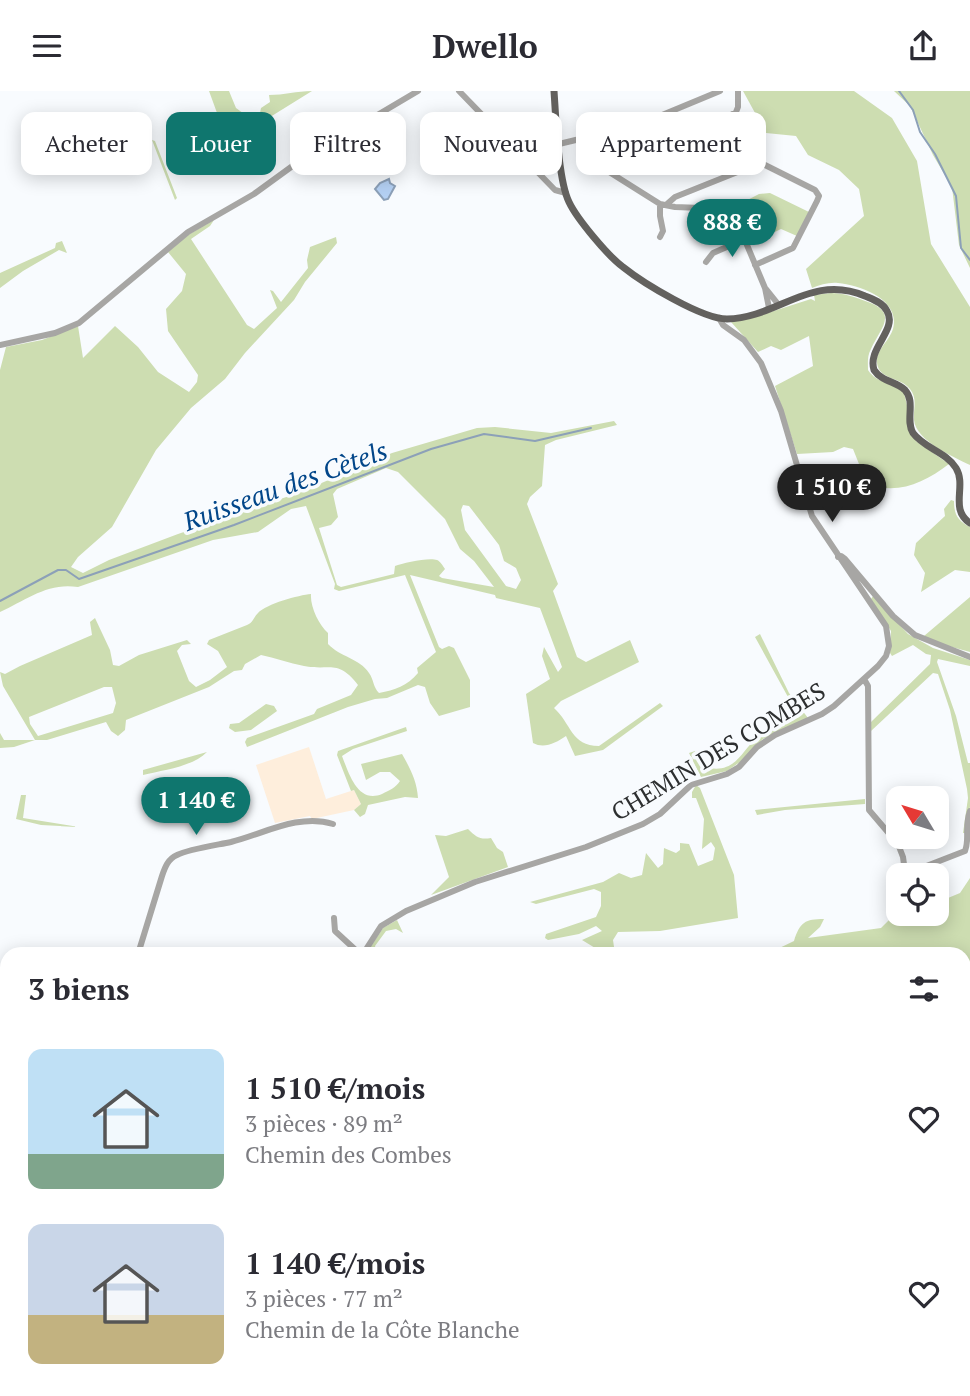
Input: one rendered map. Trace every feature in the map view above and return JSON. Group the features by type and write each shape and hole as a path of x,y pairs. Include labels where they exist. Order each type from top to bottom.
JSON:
{"main road":[{"path":"554,91 556,112"},
{"path":"562,167 565,190 573,209 623,268 697,311 722,318 748,316 820,290 834,288 860,294 886,308 889,322 873,353 874,370 881,378 906,391 910,400 909,420 912,431 950,460 956,468 959,481 958,507 962,516 970,523"}],"street":[{"path":"0,345 55,333 79,323 188,232 254,194 298,162 418,91"},
{"path":"459,91 552,187 560,193 565,190"},
{"path":"669,112 720,91"},
{"path":"736,112 738,91"},
{"path":"660,237 663,231 660,216 663,205 675,197 755,165 765,165 815,190 818,196 793,248 755,265"},
{"path":"614,175 663,205 727,209 734,214 765,288 769,307"},
{"path":"706,262 713,253 744,239"},
{"path":"765,288 778,304"},
{"name":"CHEMIN DES COMBES","path":"367,947 381,926 406,911 466,885 586,847 650,820 691,785 727,774 766,740 822,714 864,679 886,656 889,637 881,619 812,516 773,388 754,351 722,318"},
{"path":"838,557 845,559 893,616 915,635 970,657"},
{"path":"864,679 868,686 869,810 898,844 905,872 965,851 969,841 966,825 970,811"},
{"path":"140,947 166,865 176,855 240,840 280,826 304,822 333,824"},
{"path":"334,918 335,931 354,947"}],"shaded area":[{"path":"309,747 326,799 354,790 361,804 354,810 275,823 256,765"}],"green space":[{"path":"209,91 229,91 236,108 242,112 217,112"},
{"path":"312,91 276,113 260,112 261,108 270,102 269,95"},
{"path":"743,91 854,91 892,118 917,161 931,244 970,307 970,465 946,453 921,435 914,420 915,400 910,389 879,369 878,354 893,329 894,319 885,302 868,291 847,284 831,283 812,288 806,269 864,216 859,189 839,170 808,155 796,136 766,133 766,112 754,112"},
{"path":"894,91 970,91 970,268 959,245 952,187 933,155 910,106"},
{"path":"152,140 155,141 177,198 175,200"},
{"path":"770,193 809,212 797,236 781,229 752,243 734,207 759,194"},
{"path":"214,220 191,239 247,325 254,329 277,308 270,290 281,302 308,268 310,247 336,237 337,243 294,300 225,379 191,408 156,450 112,527 78,557 71,567 83,573 109,560 178,534 298,493 392,453 477,428 495,427 551,433 614,421 617,425 545,445 542,486 530,497 527,504 558,584 553,591 577,657 586,662 630,640 639,662 561,701 554,708 577,738 590,745 599,746 660,703 663,706 603,750 575,756 566,736 550,744 533,743 526,694 550,679 542,656 544,647 558,672 562,667 540,608 410,575 439,647 454,648 470,680 470,707 439,716 430,703 425,687 418,685 387,698 348,707 247,747 247,738 314,714 317,709 351,695 358,685 339,669 304,666 261,655 245,664 242,670 234,671 209,687 126,720 125,730 118,736 106,722 47,740 35,740 3,686 0,672 5,674 92,635 90,622 95,618 110,650 113,665 119,666 139,655 187,640 191,644 182,645 177,651 189,681 196,687 227,667 218,651 207,644 209,640 249,624 268,606 311,594 316,615 328,633 328,644 365,668 379,693 410,681 418,673 417,668 436,652 405,575 339,591 334,589 335,584 306,506 291,509 258,532 213,540 78,587 47,590 0,612 0,370 6,347 42,340 78,326 83,358 115,326 138,347 158,372 189,392 197,382 198,375 168,331 166,309 182,291 186,274 168,252 188,235","holes":["386,468 398,472 445,519 460,549 474,561 494,587 442,578 439,576 445,569 439,561 433,559 395,566 394,574 341,587 337,585 319,528 331,525 338,517 333,494 337,489","463,505 469,506 499,545 504,561 516,568 521,580 516,589 506,586 465,530 461,510","104,687 112,687 116,703 113,713 38,736 29,717"]},
{"path":"62,241 67,253 59,250 0,288 0,273 55,248 56,243"},
{"path":"831,293 859,298 883,311 884,322 870,352 868,370 876,378 904,393 916,441 949,464 930,477 900,488 878,487 867,484 853,449 844,447 833,452 797,454 775,386 813,366 809,336 781,350 771,346 758,352 731,322 811,299 815,301 814,295"},
{"path":"951,500 954,501 958,517 970,527 970,572 955,570 921,592 925,573 914,555 916,543 945,516 944,509"},
{"path":"873,596 908,634 933,648 970,660 970,666 938,659 937,662 970,763 970,807 965,833 967,789 950,710 938,674 933,673 871,731 871,722 930,664 931,655 913,645 892,656 891,631 871,599"},
{"path":"970,597 970,652 924,636"},
{"path":"760,634 789,693 808,718 763,739 727,771 701,777 689,753 695,751 704,767 723,768 736,761 762,733 799,717 755,637"},
{"path":"266,704 274,706 277,711 251,730 235,732 229,728 230,724 239,723"},
{"path":"406,727 407,731 353,749 342,756 356,785 367,795 382,794 400,781 390,772 380,772 366,780 361,764 402,754 415,780 418,798 405,797 368,805 365,814 360,817 354,810 361,804 354,790 351,791 337,755 338,751"},
{"path":"0,733 4,740 35,740 14,747 0,748"},
{"path":"207,752 185,765 143,775 143,770"},
{"path":"696,785 700,788 734,875 738,918 660,931 618,932 613,940 614,947 594,947 582,940 602,931 596,926 579,934 548,940 545,938 546,934 596,917 601,906 601,892 594,889 536,904 530,902 603,882 619,873 631,878 642,875 646,853 658,868 663,864 664,848 676,853 680,850 680,843 689,844 698,866 713,860 715,848 711,842 702,849 704,819 696,798 692,798"},
{"path":"21,795 26,795 23,818 79,827 41,825 16,819"},
{"path":"865,799 865,804 785,810 757,815 755,810"},
{"path":"468,829 478,837 491,838 503,852 508,867 431,895 449,877 435,835 446,836"},
{"path":"970,878 970,947 782,947 794,941 801,926 812,920 824,919 808,938 881,928 886,923 886,926 949,926 949,898 960,893"},
{"path":"397,920 403,933 396,929 386,931 375,947 371,947 383,928"}],"water":[{"path":"389,179 395,186 388,199 384,200 375,189"}],"waterway":[{"path":"899,91 913,110 920,132 935,154 956,196 961,248 970,260"},
{"name":"Ruisseau des Cètels","path":"0,601 58,570 66,570 79,579 234,525 431,449 484,434 535,441 591,428"}]}
